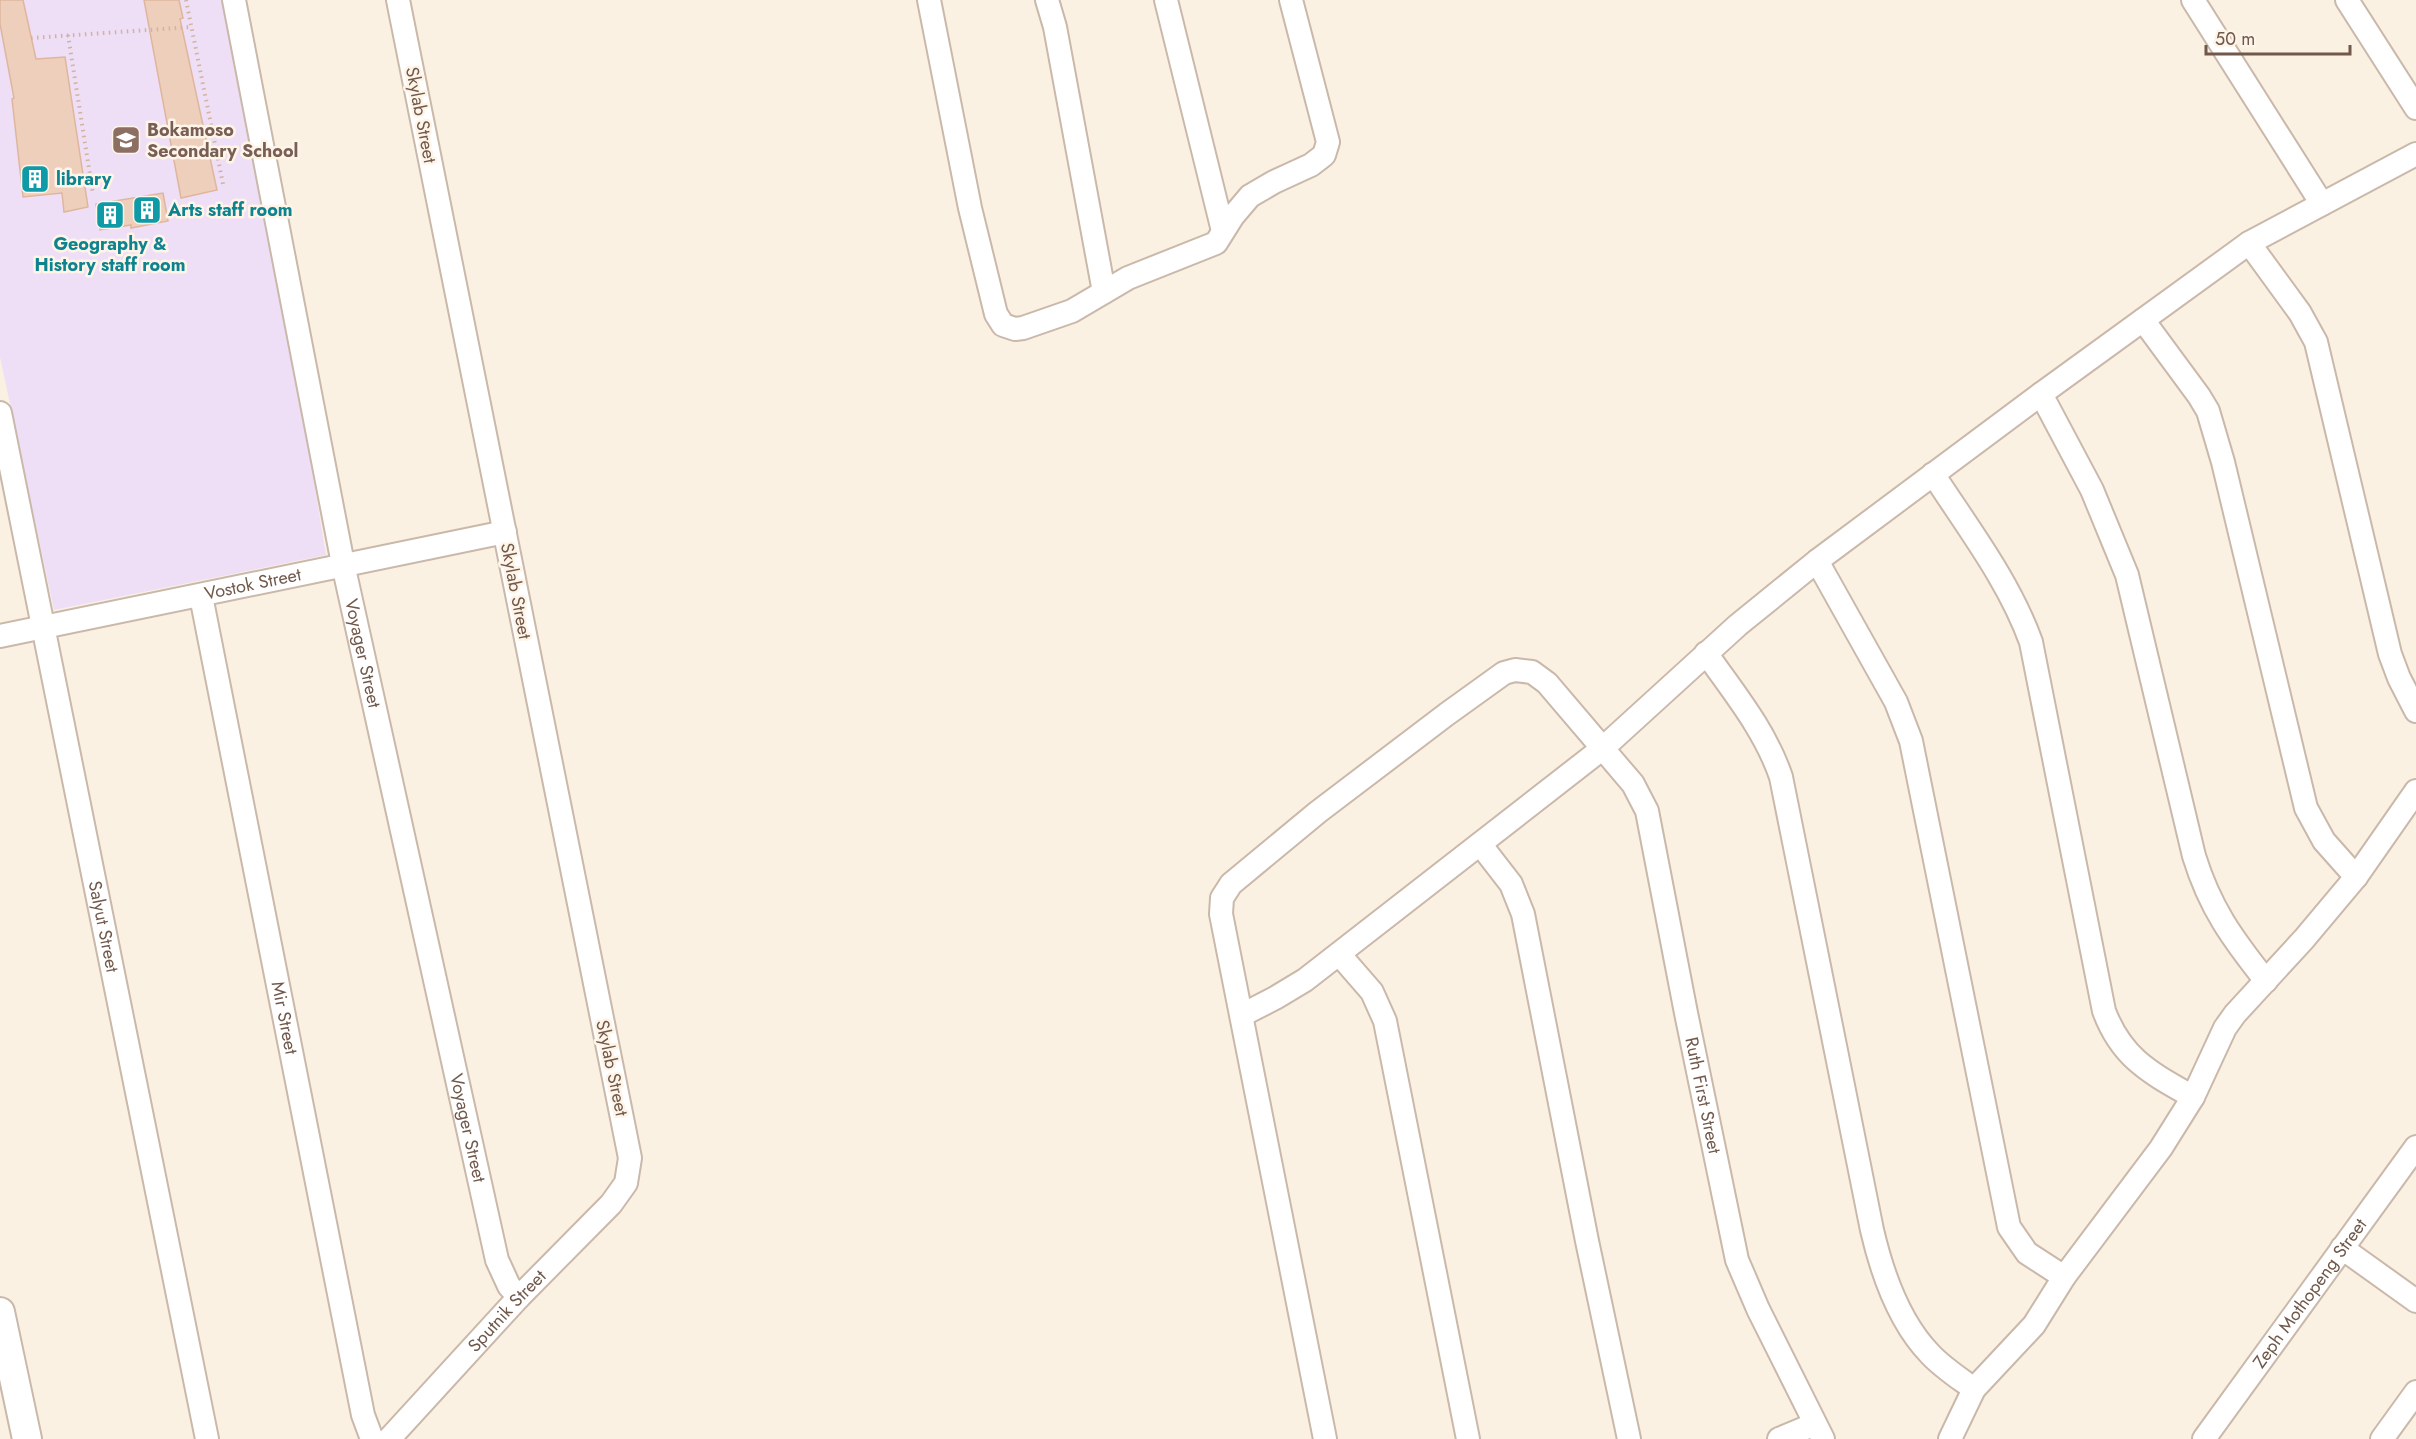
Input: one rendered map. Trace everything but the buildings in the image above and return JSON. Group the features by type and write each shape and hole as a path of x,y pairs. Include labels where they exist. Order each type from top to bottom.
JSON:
{"street":[{"name":"Voyager Street","path":"234,0 343,564 497,1260 509,1286 519,1297"},
{"name":"Skylab Street","path":"398,0 628,1144 629,1169 626,1183"},
{"path":"929,0 970,208 996,314 1008,328 1023,328 1072,311 1128,278 1216,243 1250,196 1311,165 1324,155 1327,148 1325,129 1291,0"},
{"path":"1047,0 1055,27 1104,292"},
{"path":"1166,0 1223,231"},
{"path":"2193,0 2322,204"},
{"path":"2347,0 2416,108"},
{"path":"1242,1014 1286,992 1339,954 1603,748 1706,653 1817,561 2041,394 2249,243 2416,154"},
{"path":"2249,243 2300,313 2316,342 2390,654 2416,711"},
{"path":"2144,320 2208,411 2223,462 2306,808 2324,840 2356,877"},
{"path":"2041,394 2092,490 2127,575 2194,856 2203,884 2226,930 2266,981"},
{"name":"Salyut Street","path":"0,413 207,1439"},
{"path":"1933,474 2002,582 2031,642 2101,995 2110,1028 2129,1055 2148,1072 2193,1097"},
{"name":"Vostok Street","path":"0,636 505,532"},
{"path":"1817,561 1896,702 1911,741 2009,1227 2027,1253 2064,1278"},
{"name":"Mir Street","path":"201,596 363,1416 372,1439"},
{"path":"1706,653 1760,730 1774,755 1781,777 1868,1210 1882,1268 1897,1305 1929,1354 1974,1389"},
{"name":"Ruth First Street","path":"1325,1439 1221,914 1222,898 1226,889 1318,812 1447,714 1503,673 1524,669 1547,683 1633,784 1647,811 1690,1035 1737,1260 1758,1309 1819,1431"},
{"path":"1950,1439 1974,1389 2029,1331 2064,1278 2161,1148 2193,1097 2225,1028 2356,877 2416,791"},
{"path":"1480,844 1511,884 1523,914 1587,1241 1629,1439"},
{"path":"1339,954 1372,992 1384,1021 1468,1439"},
{"name":"Zeph Mothopeng Street","path":"2204,1439 2416,1147"},
{"name":"Sputnik Street","path":"389,1439 519,1297 611,1204 626,1183"},
{"path":"2342,1248 2416,1301"},
{"path":"0,1312 27,1439"},
{"path":"2382,1439 2416,1392"},
{"path":"1779,1439 1819,1431"}],"path":[{"path":"186,0 223,184"},
{"path":"31,38 192,27"},
{"path":"68,35 93,194"}],"shaded area":[{"path":"0,0 222,0 281,280 326,555 54,610 0,357"}],"place":[{"name":"Bokamoso Secondary School","path":"126,140"},
{"name":"library","path":"35,179"},
{"name":"Arts staff room","path":"147,210"},
{"name":"Geography & History staff room","path":"110,215"}]}
